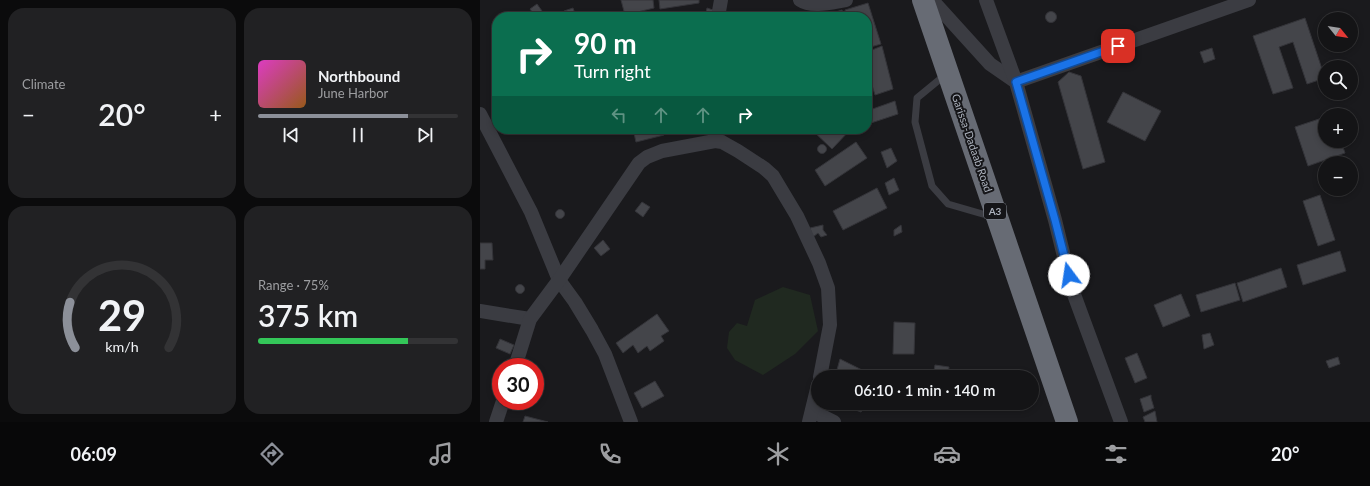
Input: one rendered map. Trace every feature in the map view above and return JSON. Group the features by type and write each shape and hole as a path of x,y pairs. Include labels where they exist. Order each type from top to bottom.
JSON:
{"highway":[{"name":"Garissa-Dadaab Road","path":"924,0 1067,422"}],"street":[{"path":"719,12 721,0"},
{"path":"800,0 814,4 846,0"},
{"path":"932,0 990,64 1016,82"},
{"path":"986,0 1016,82 1055,220 1072,289 1121,422"},
{"path":"1016,82 1249,0"},
{"path":"480,114 532,212 559,280 589,325 605,354 631,422"},
{"path":"517,358 530,319 559,280 639,163 647,157 662,151 708,136 727,145 764,168 773,176 796,216 819,263 828,288 830,325 821,370"},
{"path":"480,311 530,319"},
{"path":"496,422 500,410"},
{"path":"811,417 834,422"}],"lane":[{"path":"948,72 917,98 915,122 932,186 948,204 998,218"}],"shaded area":[{"path":"783,287 810,295 818,331 795,354 763,375 735,360 727,348 729,332 737,323 747,326 755,300"}],"building":[{"path":"621,0 653,0 654,8 637,12 624,12"},
{"path":"659,0 699,0 699,3 660,9"},
{"path":"868,3 871,12 846,12 845,10"},
{"path":"537,4 542,11 532,12 530,9"},
{"path":"573,8 574,12 564,12"},
{"path":"707,8 713,10 713,12 706,12"},
{"path":"1049,12 1053,12 1055,13 1055,21 1049,22 1046,19 1046,15"},
{"path":"872,16 881,44 872,47"},
{"path":"1305,18 1319,60 1318,80 1307,84 1293,42 1279,47 1293,88 1273,94 1253,36"},
{"path":"882,46 893,89 875,95 872,85 872,50"},
{"path":"1212,48 1215,59 1204,63 1200,52"},
{"path":"1069,72 1081,76 1105,162 1083,169 1058,82"},
{"path":"1123,92 1161,111 1145,141 1107,122"},
{"path":"895,101 898,114 872,123 872,109"},
{"path":"1318,119 1318,148 1343,148 1345,153 1336,156 1318,156 1318,162 1308,166 1295,127"},
{"path":"634,134 664,134 664,135 636,142"},
{"path":"816,134 846,134 832,149"},
{"path":"856,142 867,158 825,186 815,170"},
{"path":"822,144 827,149 822,154 817,149"},
{"path":"891,148 897,161 887,168 881,152"},
{"path":"894,178 899,190 889,195 885,183"},
{"path":"877,188 887,208 843,230 833,211"},
{"path":"1320,196 1335,240 1318,246 1303,201"},
{"path":"642,202 650,207 643,217 635,211"},
{"path":"560,209 565,214 560,219 555,214"},
{"path":"823,225 823,230 827,235 821,237 818,233 813,237 810,228"},
{"path":"901,225 902,232 894,236 894,230"},
{"path":"603,240 610,249 601,256 594,248"},
{"path":"480,243 492,243 493,260 485,260 485,269 480,269"},
{"path":"1340,251 1346,271 1303,285 1297,265"},
{"path":"1281,268 1287,287 1243,302 1237,283"},
{"path":"1235,283 1240,300 1201,312 1196,295"},
{"path":"520,284 525,289 520,294 515,289"},
{"path":"1181,294 1190,316 1163,327 1154,305"},
{"path":"657,314 669,331 661,336 664,341 650,351 647,346 638,353 633,345 623,353 616,343"},
{"path":"894,322 915,323 914,354 893,354"},
{"path":"1210,333 1214,345 1204,349 1202,335"},
{"path":"500,339 514,345 510,354 496,348"},
{"path":"1137,353 1147,378 1135,383 1125,358"},
{"path":"1338,357 1340,364 1329,368 1326,361"},
{"path":"840,359 862,370 837,370"},
{"path":"935,365 949,367 949,370 934,370"},
{"path":"655,381 664,396 642,408 634,393"},
{"path":"1151,395 1154,408 1144,412 1140,399"},
{"path":"1155,411 1157,422 1145,422 1143,417"},
{"path":"525,416 548,422 523,422"}],"route":[{"path":"1069,275 1016,82 1118,46"}]}
